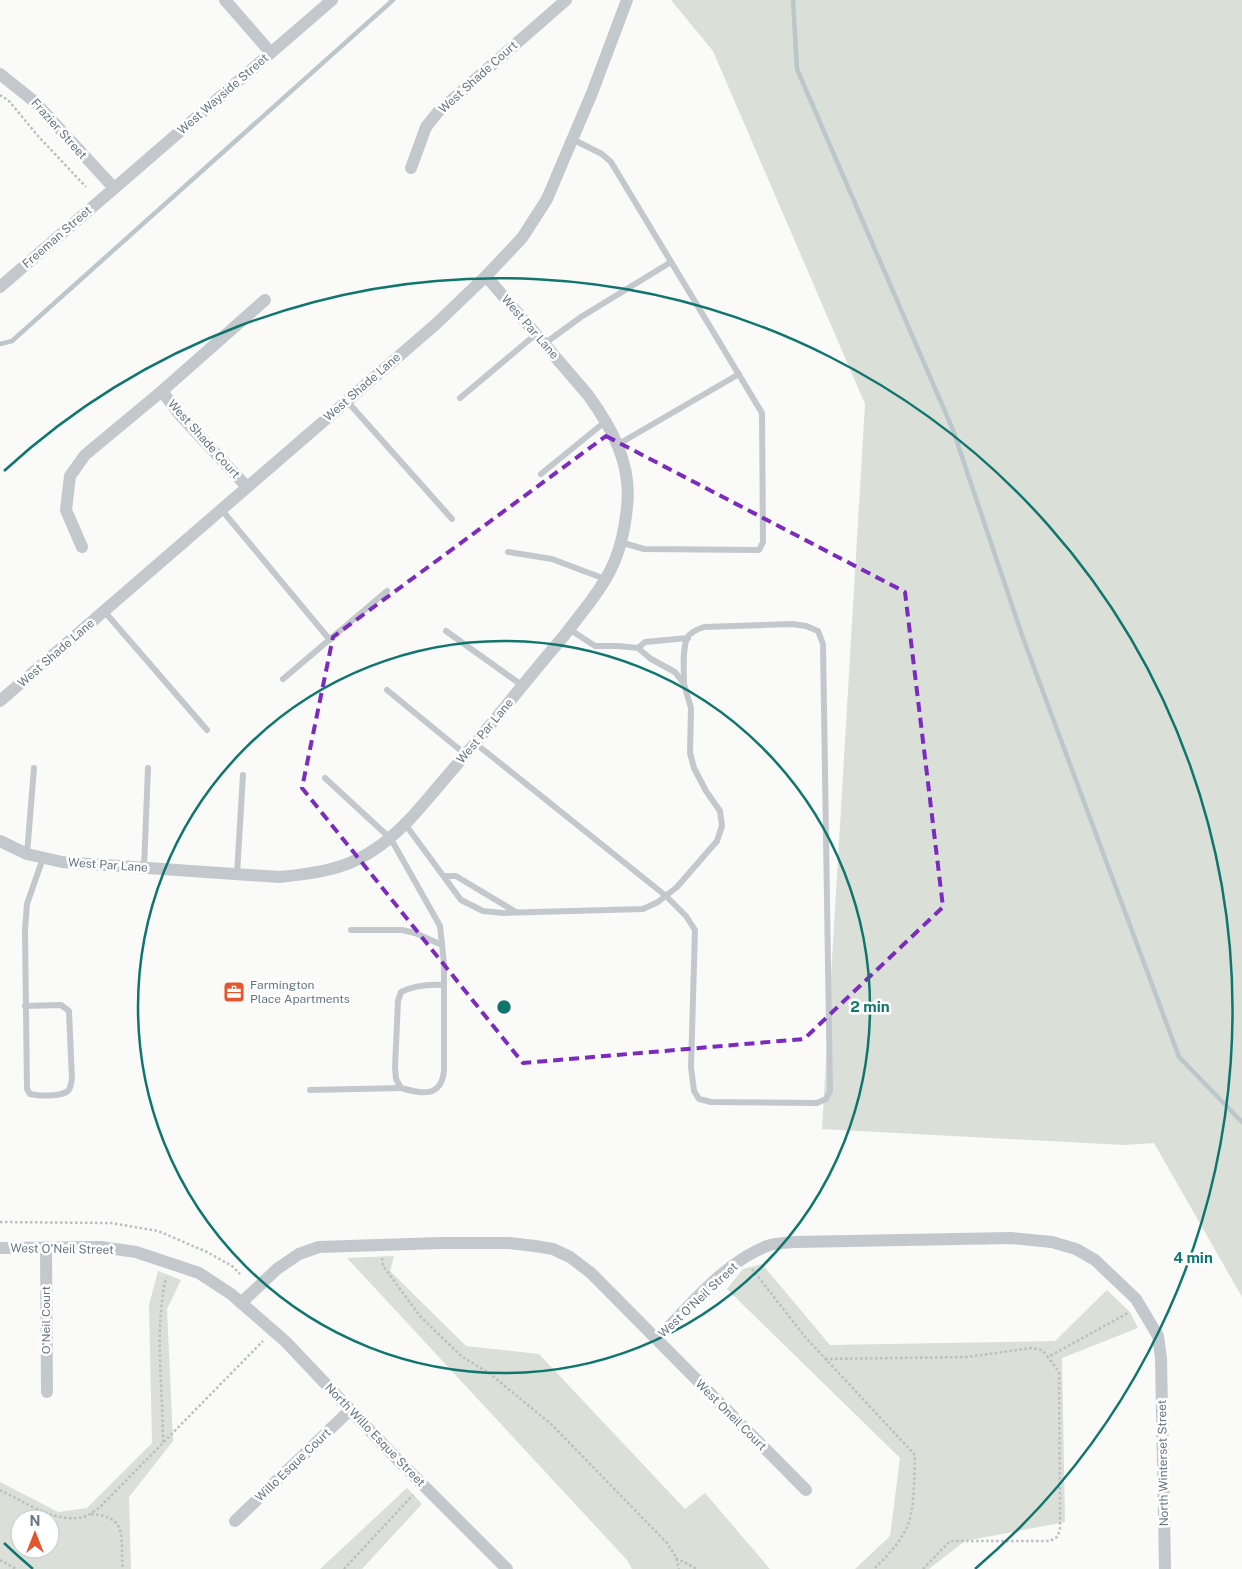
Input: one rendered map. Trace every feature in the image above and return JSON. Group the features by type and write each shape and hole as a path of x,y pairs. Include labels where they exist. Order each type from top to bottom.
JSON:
{"street":[{"path":"225,0 271,52"},
{"name":"West Shade Court","path":"411,168 426,127 438,112 566,0"},
{"name":"West Shade Lane","path":"0,701 436,324 522,238 547,199 592,93 626,0"},
{"name":"West Wayside Street","path":"114,188 271,52 325,2"},
{"name":"Frazier Street","path":"0,74 35,102 114,188"},
{"name":"Freeman Street","path":"0,287 114,188"},
{"name":"West Par Lane","path":"0,841 27,854 62,862 279,877 311,874 342,866 368,854 391,839 475,743 586,608 605,579 611,569 620,542 627,506 627,482 622,458 606,422 588,395 486,276"},
{"name":"West Shade Court","path":"82,547 66,510 70,476 85,455 162,391 265,300"},
{"name":"West Shade Court","path":"162,391 179,414 247,487"},
{"name":"West O'Neil Street","path":"0,1248 101,1247 136,1252 199,1273 231,1294 241,1303 284,1264 299,1254 319,1247 509,1243 553,1249 570,1257 591,1273 656,1339 731,1266 769,1245 794,1242 1034,1239 1076,1249 1095,1260 1136,1298 1158,1336 1161,1358"},
{"name":"O'Neil Court","path":"46,1247 47,1392"},
{"name":"North Willo Esque Street","path":"241,1303 286,1342 395,1457 507,1569"},
{"name":"West Oneil Court","path":"656,1339 806,1490"},
{"name":"North Winterset Street","path":"1161,1358 1165,1569"},
{"name":"Willo Esque Court","path":"235,1521 350,1410"}],"lane":[{"path":"572,139 602,154 611,162 762,413 763,542 759,550 644,549 620,542"},
{"path":"460,398 539,340 581,317 671,262"},
{"path":"617,445 739,374"},
{"path":"346,400 452,519"},
{"path":"541,474 606,422"},
{"path":"221,509 330,640"},
{"path":"508,552 552,560 605,579"},
{"path":"283,679 387,591"},
{"path":"104,611 207,730"},
{"path":"405,824 462,900 484,911 643,909 658,902 666,896 677,887 717,841 722,826 720,811 706,791 694,768 690,752 691,708 684,684 685,653 688,638 693,632 704,626 792,624 806,626 818,631 823,644 830,1091 826,1099 817,1103 711,1102 698,1099 694,1091 691,1067 695,930 686,916 666,896 475,743"},
{"path":"569,629 595,646 638,648 675,672 684,684"},
{"path":"446,631 523,686"},
{"path":"638,648 645,642 688,638"},
{"path":"387,690 465,754"},
{"path":"27,854 34,768"},
{"path":"144,868 148,768"},
{"path":"237,874 243,775"},
{"path":"310,1090 401,1088 413,1092 432,1092 443,1081 444,984 440,926 391,839 325,778"},
{"path":"25,1006 61,1005 69,1012 72,1079 71,1086 62,1094 30,1094 27,1089 25,1006 25,930 27,904 43,858"},
{"path":"444,876 456,876 516,912"},
{"path":"351,930 402,930 442,945"},
{"path":"401,1088 396,1078 395,1067 398,1001 401,992 408,988 425,984 444,984"}],"path":[{"path":"0,95 9,101 86,188"},
{"path":"0,1222 111,1223 158,1231 207,1252 232,1266 240,1274"},
{"path":"381,1255 382,1266 420,1316 462,1356 489,1373 551,1424 667,1543 676,1558 679,1569"},
{"path":"751,1268 806,1338 915,1455 908,1526 885,1558 874,1569"},
{"path":"164,1442 164,1416 159,1366 159,1332 166,1277"},
{"path":"1048,1357 1128,1313"},
{"path":"0,1490 49,1514 70,1519 90,1514 99,1508 263,1341"},
{"path":"825,1358 967,1357 1032,1348 1042,1350 1059,1372 1060,1530 1057,1537 1050,1541 950,1542 923,1569"},
{"path":"344,1569 413,1496"},
{"path":"90,1514 102,1515 112,1519 119,1525 122,1533 123,1569"},
{"path":"676,1558 697,1569"},
{"path":"0,1560 16,1569"}],"highlighted area":[{"path":"606,436 905,592 943,907 804,1039 523,1063 302,788 333,637"}],"shaded area":[{"path":"671,0 1242,0 1242,1297 1154,1143 1124,1145 822,1129 865,404 713,51"},
{"path":"394,1256 390,1271 466,1346 539,1354 685,1509 705,1493 770,1569 632,1569 627,1560 347,1258"},
{"path":"762,1264 830,1345 1055,1341 1107,1290 1130,1312 1138,1328 1062,1358 1065,1522 965,1541 929,1569 855,1569 890,1536 900,1458 727,1289 743,1269"},
{"path":"158,1271 181,1280 167,1309 173,1441 129,1497 131,1569 0,1569 0,1482 52,1509 10,1509 10,1559 60,1559 60,1512 87,1508 152,1443 149,1305"},
{"path":"407,1488 422,1504 362,1569 320,1569"}],"waterway":[{"path":"0,344 12,341 393,0"},
{"path":"793,0 797,69 953,430 1023,638 1179,1057 1242,1122"}],"place":[{"name":"Farmington Place Apartments","path":"234,992"}]}
